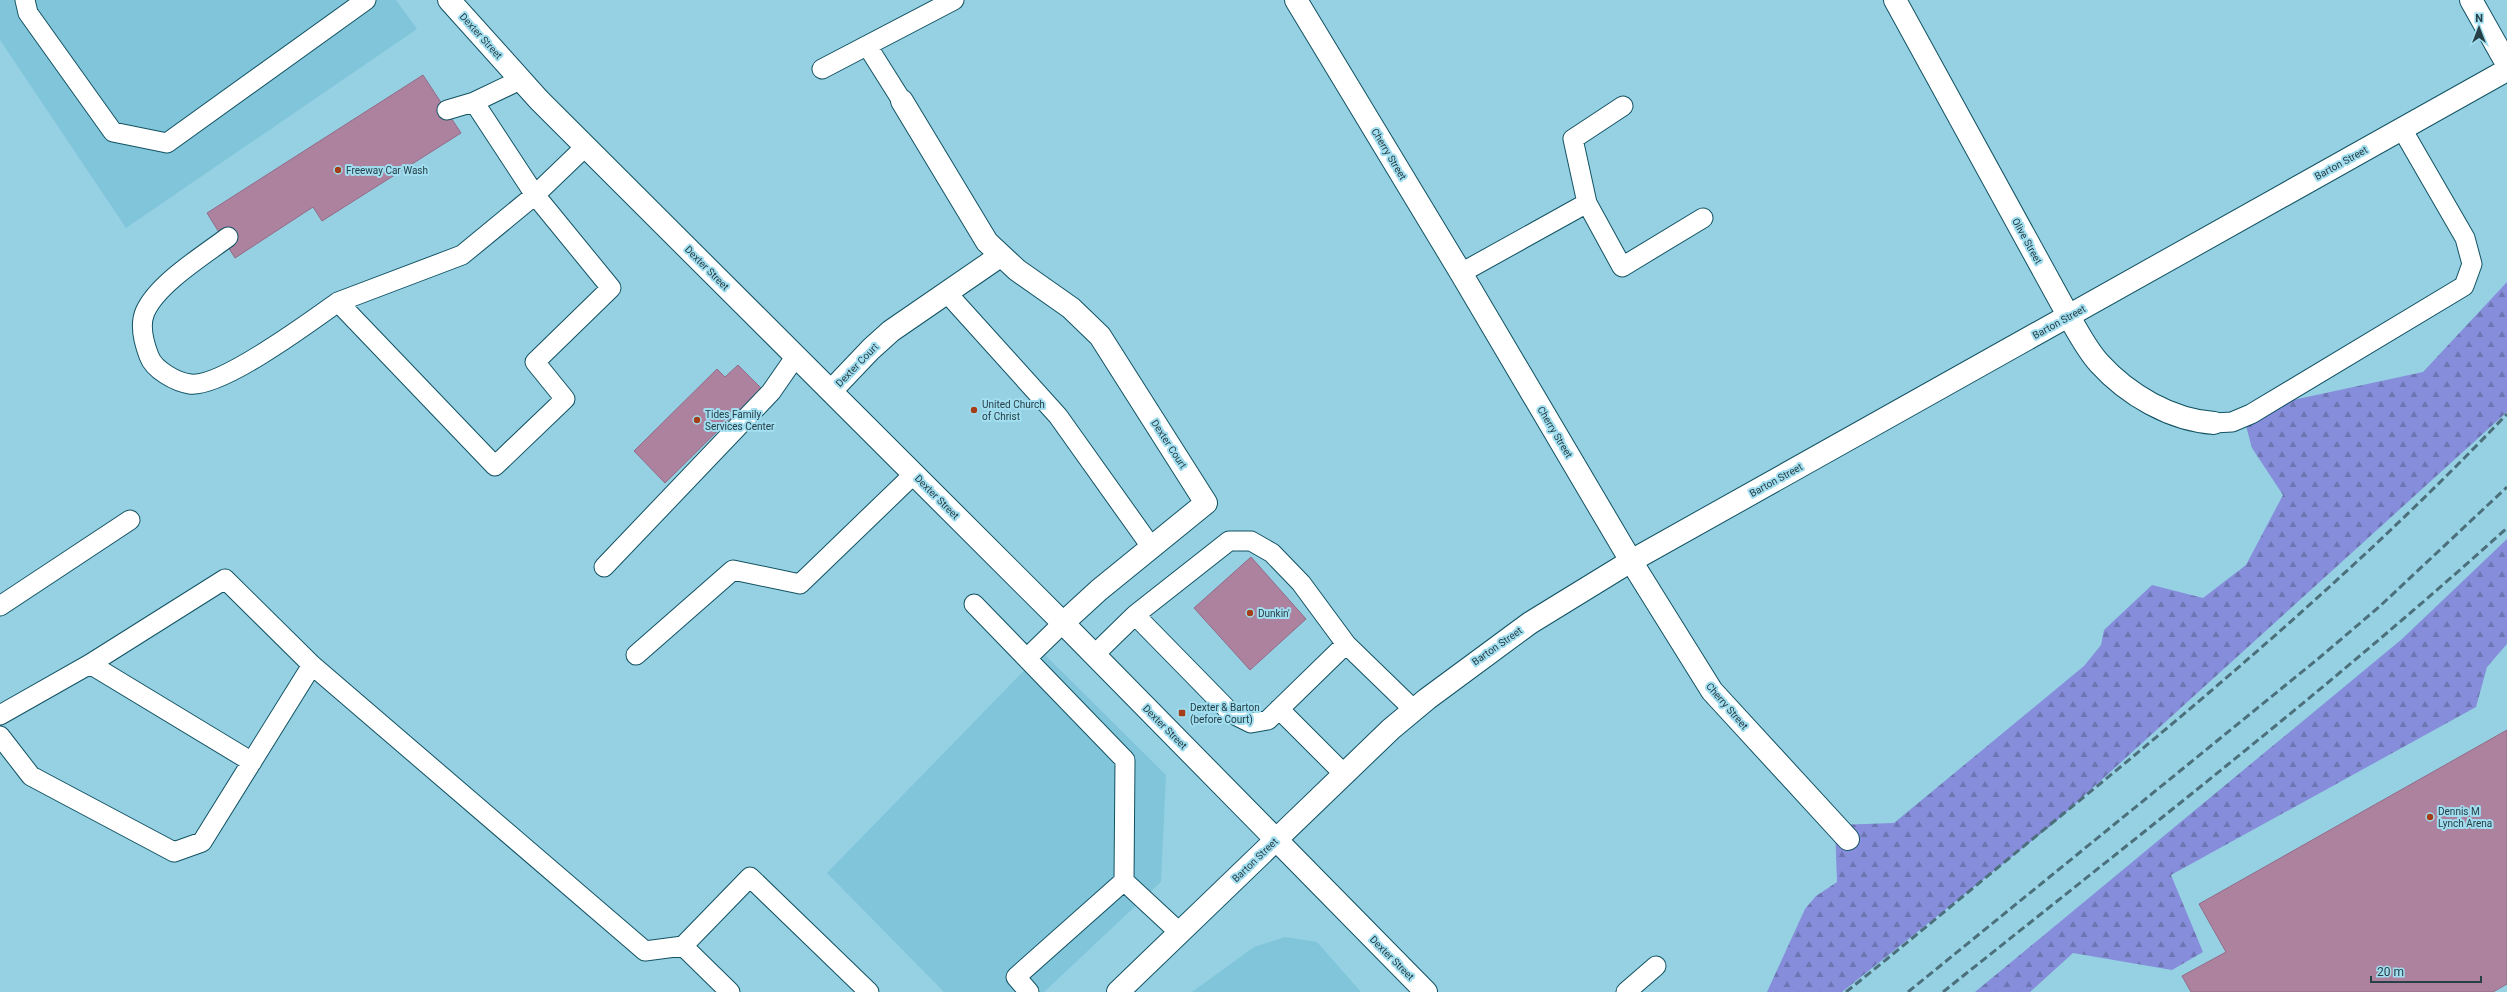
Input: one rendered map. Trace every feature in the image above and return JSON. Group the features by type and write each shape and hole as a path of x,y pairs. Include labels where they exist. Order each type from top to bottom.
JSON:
{"main road":[{"name":"Dexter Street","path":"449,0 520,80 585,147 1063,623 1426,992"},
{"name":"Cherry Street","path":"1296,0 1631,561 1712,691 1848,839"},
{"name":"Olive Street","path":"1895,0 2069,317 2098,363 2125,387 2138,396 2178,415 2197,422 2214,423"},
{"path":"2471,0 2507,64"},
{"name":"Barton Street","path":"1118,992 1344,774 1414,710 1460,672 1530,623 1631,561 2069,317 2507,70"},
{"name":"Dexter Court","path":"902,101 987,242 1000,256 1071,308 1100,336 1206,503 1063,623"},
{"name":"Dexter Court","path":"831,391 871,349 891,331 1000,256"}],"lane":[{"path":"25,0 28,13 113,132 167,142 366,0"},
{"path":"822,69 868,47 954,0"},
{"path":"868,47 902,101"},
{"path":"447,110 474,102 520,80"},
{"path":"338,302 495,466 565,399 535,362 610,288 535,194 474,102"},
{"path":"1623,106 1573,140 1587,203 1622,267 1703,218"},
{"path":"2214,423 2232,422 2252,414 2464,286 2470,275 2472,264 2469,250 2402,129"},
{"path":"228,237 169,281 145,312 142,337 150,360 166,375 191,384 227,375 338,302 462,255 535,194 585,147"},
{"path":"1461,274 1587,203"},
{"path":"947,293 1058,416 1152,548"},
{"path":"604,566 771,392 796,356"},
{"path":"636,655 734,570 800,584 914,474"},
{"path":"0,606 130,520"},
{"path":"1094,655 1135,616 1229,541 1251,541 1272,553 1301,583 1346,644 1414,710"},
{"path":"0,715 90,664 225,579 312,665 645,951 683,946 750,877 869,992"},
{"path":"974,604 1125,760 1124,881 1180,933"},
{"path":"1135,616 1231,713 1251,722 1268,720 1346,644"},
{"path":"1027,658 1063,623"},
{"path":"90,664 252,762"},
{"path":"0,736 31,776 174,852 202,842 312,665"},
{"path":"1279,709 1344,774"},
{"path":"1029,992 1016,977 1124,881"},
{"path":"683,946 730,992"},
{"path":"1626,992 1656,966"}],"shaded area":[{"path":"0,0 396,0 417,29 126,228 0,40"},
{"path":"1042,652 1166,775 1161,882 1044,992 944,992 827,873"},
{"path":"1285,937 1317,942 1361,992 1192,992 1254,947"}],"green space":[{"path":"2507,282 2507,412 2054,823 1842,992 1767,992 1805,909 1816,896 1837,882 1835,825 1894,823 2084,666 2101,645 2104,630 2152,585 2203,598 2246,565 2283,495 2252,448 2242,411 2423,372"},
{"path":"2507,539 2507,644 2487,667 2476,707 2171,875 2203,952 2172,970 2073,953 2030,992 1975,992 2402,639"}],"building":[{"name":"Freeway Car Wash","path":"423,75 461,133 322,221 313,207 235,258 207,213"},
{"name":"Tides Family Services Center","path":"738,365 761,388 665,483 634,451 717,369 725,377"},
{"name":"Dunkin'","path":"1251,557 1306,619 1250,670 1194,608"},
{"name":"Dennis M Lynch Arena","path":"2507,730 2507,984 2493,992 2191,992 2182,976 2226,952 2199,904"}],"railway":[{"path":"1846,992 2182,716 2294,619 2403,519 2507,414"},
{"path":"1908,992 2319,658 2379,607 2507,487"},
{"path":"1943,992 2299,706 2439,589 2507,528"}],"place":[{"name":"Freeway Car Wash","path":"338,170"},
{"name":"United Church of Christ","path":"974,410"},
{"name":"Tides Family Services Center","path":"697,420"},
{"name":"Dunkin'","path":"1250,613"},
{"name":"Dexter & Barton (before Court)","path":"1182,713"},
{"name":"Dennis M Lynch Arena","path":"2430,817"}]}
